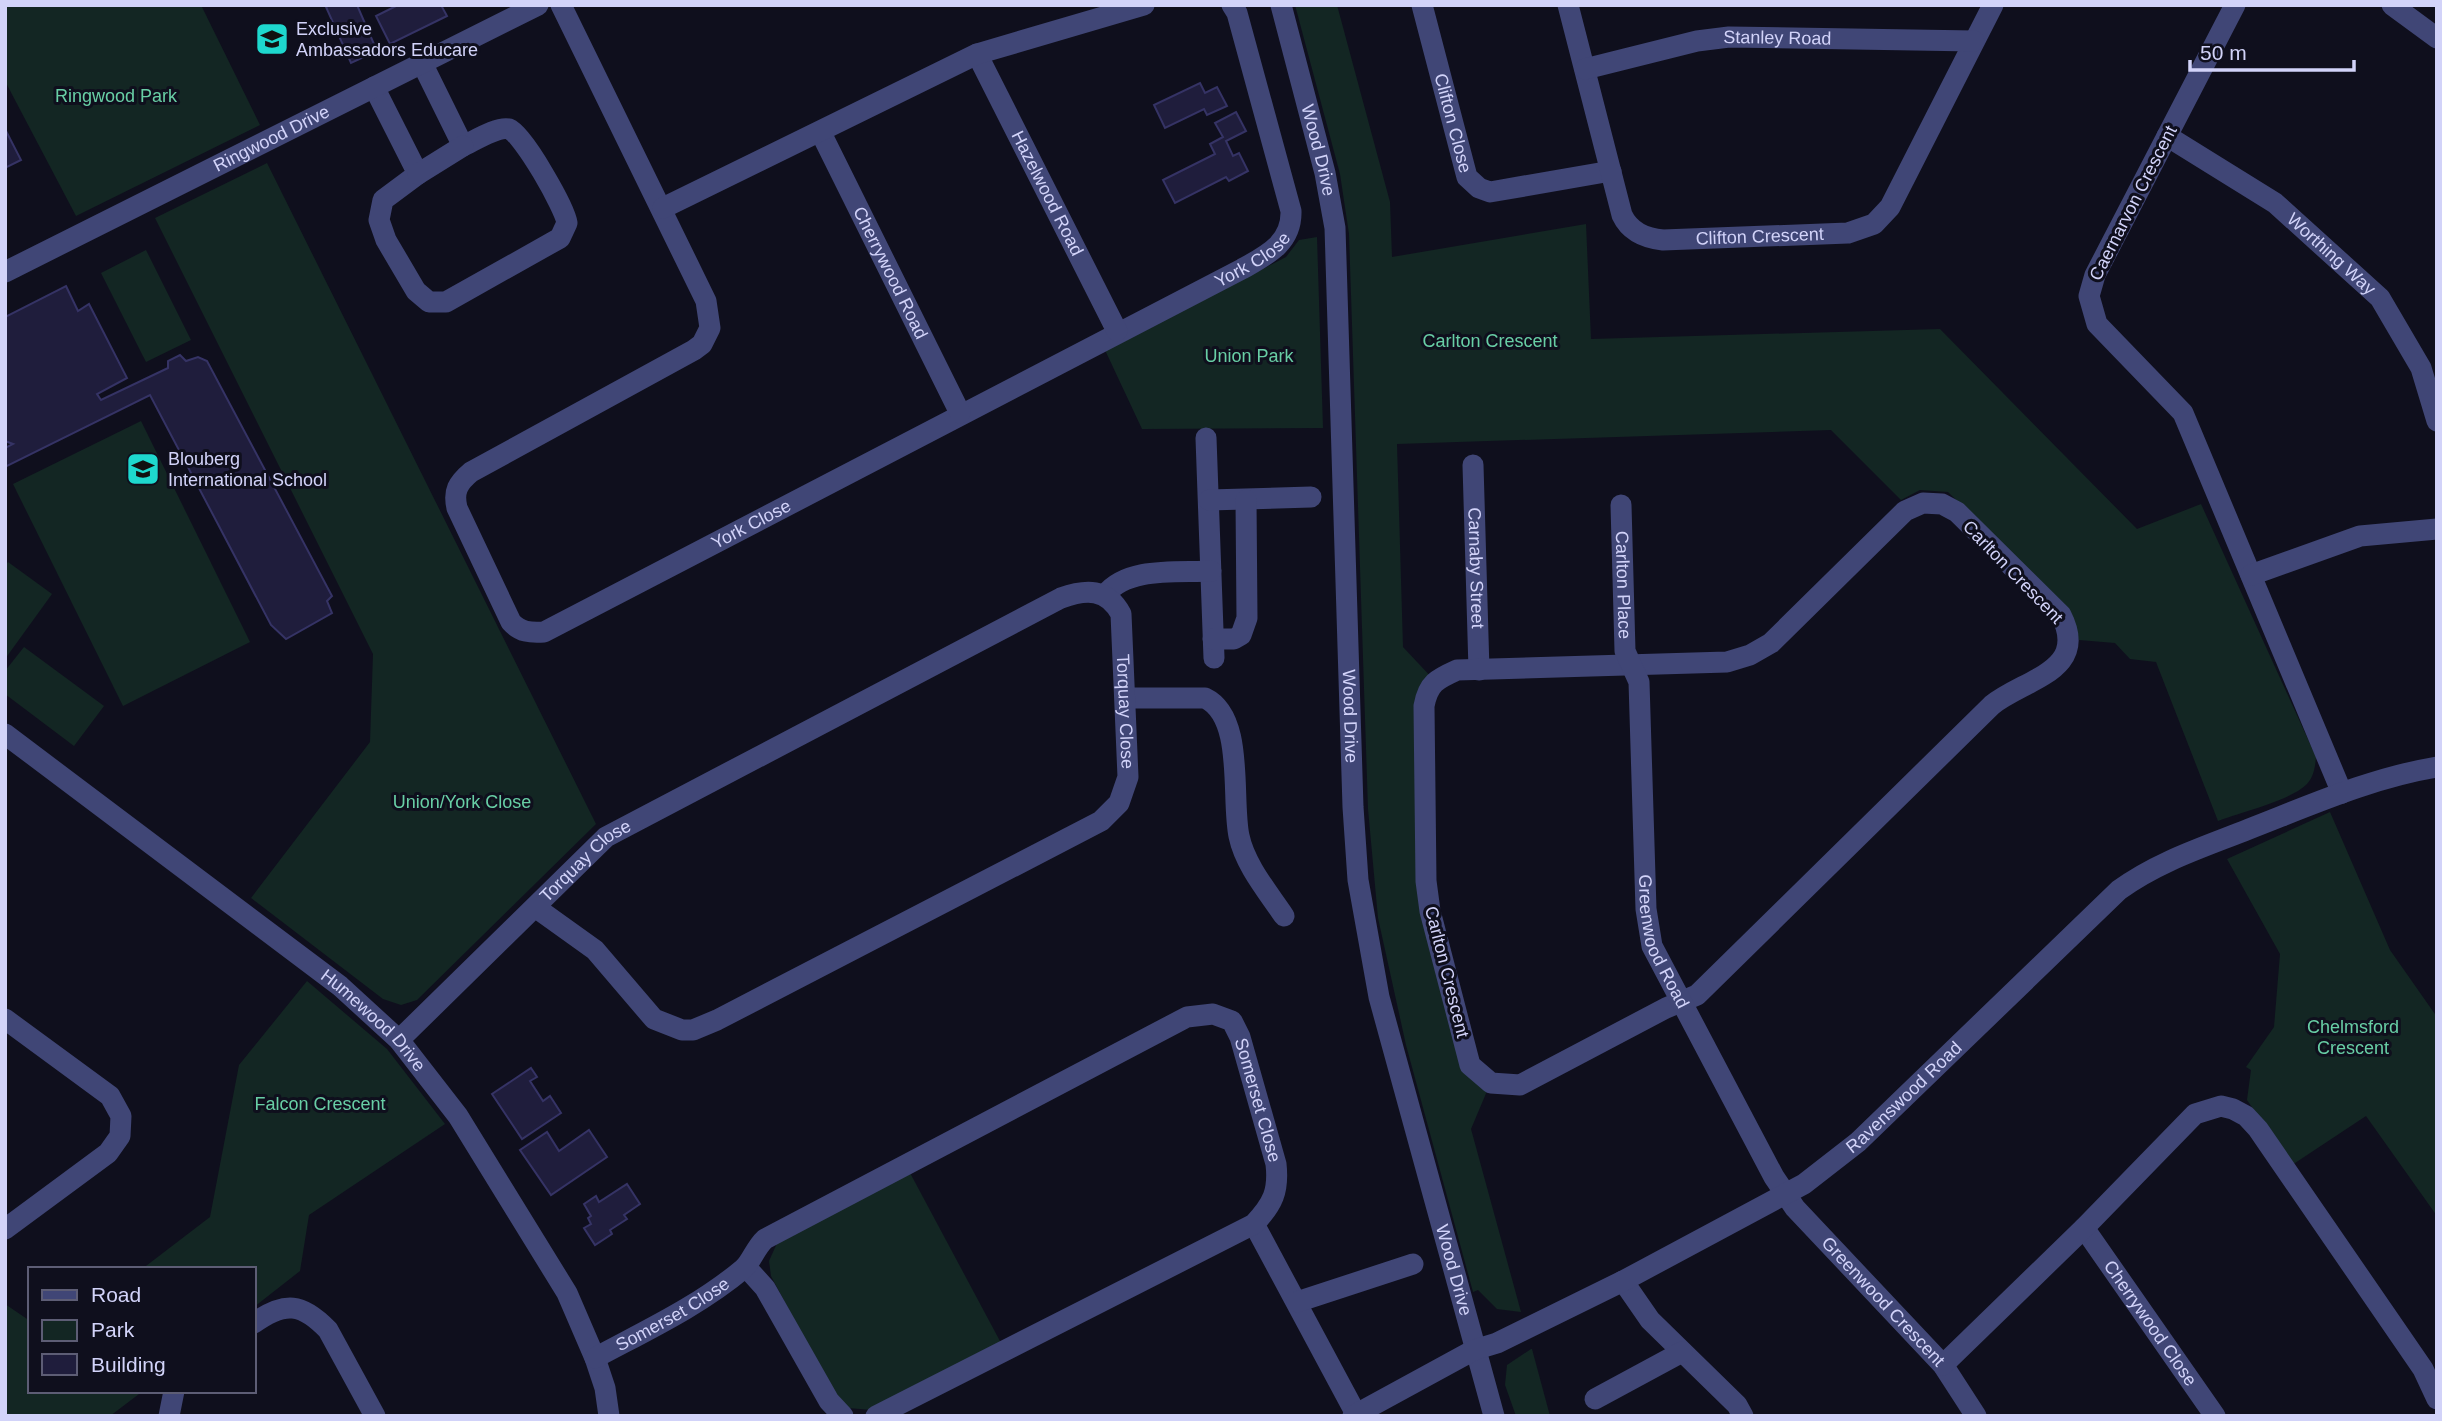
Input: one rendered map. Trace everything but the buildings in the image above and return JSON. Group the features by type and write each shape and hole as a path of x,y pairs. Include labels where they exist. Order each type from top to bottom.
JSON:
{"street":[{"name":"Ringwood Drive","path":"5,272 538,5"},
{"name":"York Close","path":"561,5 663,208 710,312 710,328 702,344 471,472 456,490 457,508 517,628 544,632 1117,331 1262,258 1280,244 1287,234 1291,211 1237,13 1232,5"},
{"path":"663,208 821,133 977,54 1144,5"},
{"name":"Wood Drive","path":"1281,5 1325,173 1335,228 1353,816 1362,907 1379,997 1494,1416"},
{"name":"Clifton Close","path":"1422,5 1467,177 1472,183 1490,192 1611,171"},
{"name":"Clifton Crescent","path":"1568,5 1627,225 1648,239 1862,230 1874,224 1890,207 1993,5"},
{"name":"Caernarvon Crescent","path":"2235,5 2095,275 2089,296 2090,306 2103,332 2183,413 2342,793"},
{"path":"2392,5 2421,23 2437,38"},
{"name":"Stanley Road","path":"1585,69 1696,41 1729,37 1974,41"},
{"name":"Hazelwood Road","path":"977,54 1117,331"},
{"path":"422,63 463,146"},
{"path":"374,87 418,174"},
{"path":"503,129 515,133 567,218 567,228 560,238 446,302 429,302 416,291 386,240 378,214 383,200 418,174 463,146 503,129"},
{"name":"Cherrywood Road","path":"821,133 960,413"},
{"name":"Worthing Way","path":"2167,136 2275,203 2380,298 2421,368 2437,421"},
{"path":"1206,438 1214,649 1241,635 1247,618 1245,500"},
{"name":"Carnaby Street","path":"1474,465 1479,670"},
{"path":"1209,500 1311,498"},
{"name":"Carlton Crescent","path":"1923,503 1942,504 1957,512 2061,615 2068,634 2065,654 2053,671 2017,688 1992,705 1697,995 1520,1085 1491,1083 1470,1065 1430,911 1426,881 1424,706 1427,690 1434,680 1457,670 1632,665 1727,662 1761,650 1905,511 1923,503"},
{"name":"Carlton Place","path":"1621,506 1625,651 1632,665"},
{"path":"2251,575 2360,536 2437,529"},
{"path":"1105,595 1118,583 1138,575 1211,571"},
{"name":"Torquay Close","path":"399,1040 606,837 1061,598 1084,591 1105,595 1116,604 1123,626 1128,777 1119,803 1101,821 693,1030 682,1030 654,1019 595,950 535,907"},
{"name":"Greenwood Road","path":"1632,665 1639,682 1648,927 1653,946 1680,1002 1785,1193"},
{"path":"1125,698 1205,698 1216,704 1222,712 1233,749 1239,836 1256,875 1284,916"},
{"name":"Humewood Drive","path":"5,734 340,986 399,1040 458,1116 578,1314 605,1388 609,1416"},
{"name":"Ravenswood Road","path":"1355,1415 1474,1350 1497,1343 1623,1281 1785,1193 1838,1160 2131,881 2181,855 2342,793 2393,774 2437,767"},
{"name":"Somerset Close","path":"595,1358 682,1311 746,1267 754,1250 765,1239 1187,1017 1203,1014 1227,1017 1236,1029 1276,1164 1275,1196 1270,1207 1254,1224 876,1416"},
{"path":"5,1019 110,1096 121,1116 120,1136 108,1153 5,1229"},
{"path":"1943,1365 2084,1228 2195,1114 2221,1106 2246,1116 2258,1129 2423,1369 2437,1399"},
{"name":"Greenwood Crescent","path":"1785,1193 1795,1208 1943,1365 1976,1416"},
{"path":"1254,1224 1355,1415"},
{"name":"Cherrywood Close","path":"2084,1228 2216,1416"},
{"path":"1297,1302 1413,1264"},
{"name":"Somerset Close","path":"746,1267 765,1288 829,1401 843,1416"},
{"path":"1623,1281 1650,1320 1737,1405 1743,1416"},
{"path":"256,1322 283,1307 294,1307 319,1321 328,1330 374,1416"},
{"path":"1595,1399 1682,1352"},
{"path":"169,1416 174,1393"}],"green space":[{"name":"Ringwood Park","path":"5,5 201,5 260,125 76,216 5,81"},
{"name":"Carlton Crescent","path":"1295,5 1337,5 1390,202 1392,257 1586,224 1591,339 1940,329 2137,529 2201,504 2316,757 2311,778 2299,790 2277,801 2218,821 2156,662 2130,659 2115,643 2079,640 2068,609 1948,492 1920,490 1901,500 1831,430 1397,444 1403,647 1434,680 1424,881 1468,1067 1490,1084 1471,1129 1521,1312 1497,1309 1478,1290 1473,1292 1406,1045 1378,918 1368,809 1349,234 1340,174"},
{"name":"Union/York Close","path":"267,163 596,824 417,1000 401,1005 383,999 251,898 370,742 373,654 155,218"},
{"name":"Union Park","path":"1317,237 1323,428 1142,429 1105,350 1286,257 1299,240"},
{"path":"146,250 191,340 146,362 101,273"},
{"path":"141,421 250,642 123,706 13,484"},
{"path":"8,562 52,594 5,659 5,566"},
{"path":"24,647 104,706 74,746 5,694 5,671"},
{"name":"Chelmsford Crescent","path":"2330,812 2390,950 2437,1017 2437,1216 2366,1116 2292,1165 2247,1100 2251,1070 2246,1067 2274,1027 2280,954 2227,859"},
{"name":"Falcon Crescent","path":"307,981 387,1049 445,1124 309,1215 300,1271 256,1305 256,1267 145,1267 210,1217 239,1065"},
{"path":"909,1171 1001,1343 872,1410 848,1408 836,1398 771,1276 769,1261 778,1241"},
{"path":"5,1304 28,1320 28,1393 140,1393 110,1416 5,1416"},
{"path":"1531,1349 1550,1416 1516,1416 1505,1385 1507,1365"}],"place":[{"name":"Exclusive Ambassadors Educare","path":"272,39"},
{"name":"Blouberg International School","path":"143,469"}]}
